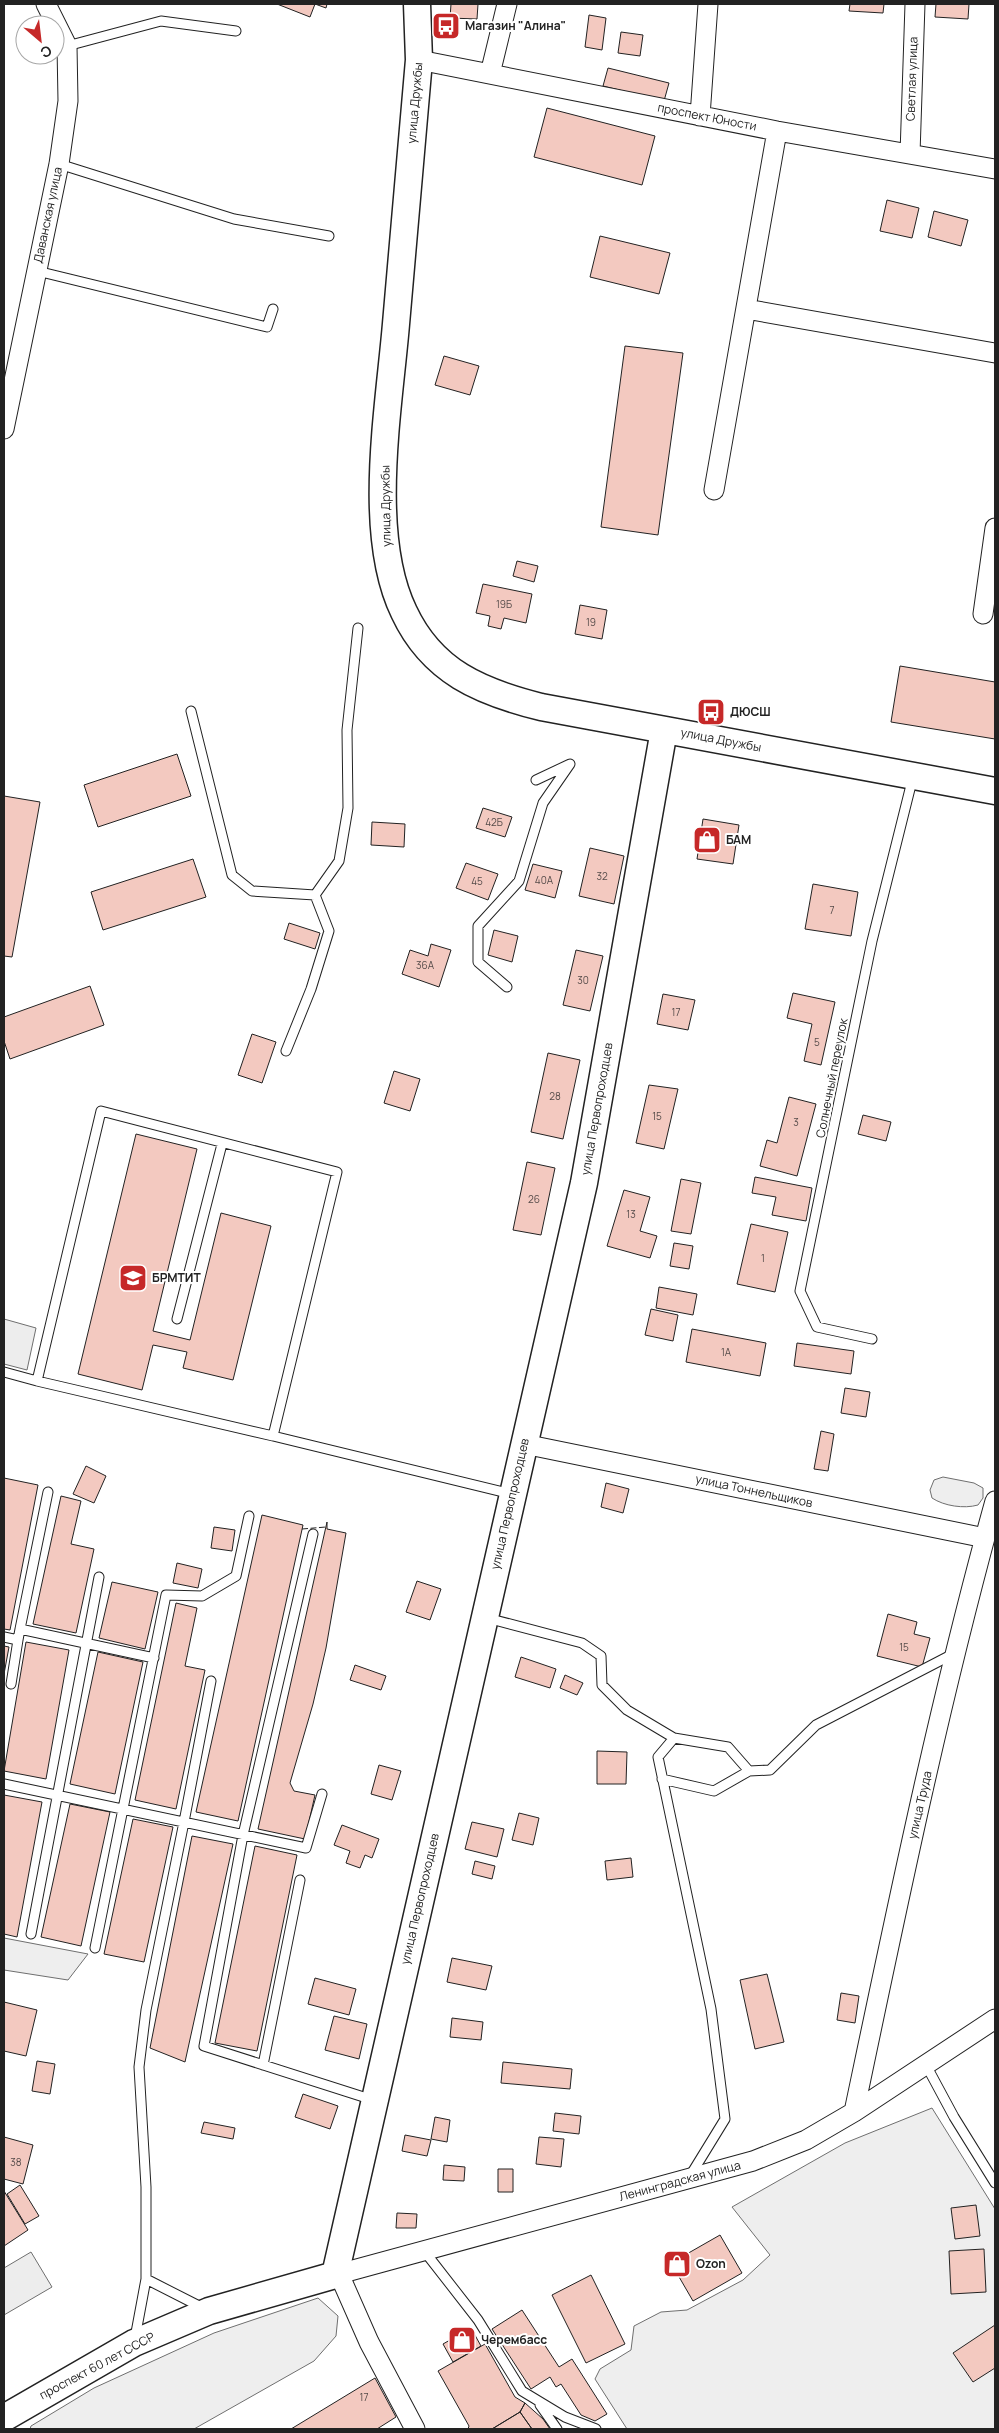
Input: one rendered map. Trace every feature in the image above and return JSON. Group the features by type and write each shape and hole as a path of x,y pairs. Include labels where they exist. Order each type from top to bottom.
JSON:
{"street":[{"name":"Даванская улица","path":"4,422 59,164 68,101 67,46 46,4"},
{"name":"улица Дружбы","path":"417,4 419,60 384,484 387,552 398,599 423,644 452,671 480,688 541,707 995,791"},
{"path":"490,74 507,4"},
{"path":"700,116 708,4"},
{"name":"Светлая улица","path":"910,154 915,4"},
{"name":"проспект Юности","path":"419,60 777,131 995,170"},
{"path":"714,490 777,131"},
{"path":"746,309 995,353"},
{"path":"983,614 995,528"},
{"name":"улица Первопроходцев","path":"337,2274 374,2100 584,1183 664,730"},
{"name":"улица Тоннельщиков","path":"524,1444 985,1538"},
{"name":"улица Труда","path":"854,2112 918,1813 955,1653 995,1501"},
{"name":"Ленинградская улица","path":"337,2274 425,2252 753,2161 806,2140 854,2112 995,2019"},
{"path":"337,2274 369,2342 415,2429"},
{"name":"проспект 60 лет СССР","path":"4,2418 134,2343 209,2311 337,2274"}],"lane":[{"path":"67,46 161,21 236,31"},
{"path":"59,164 234,219 329,236"},
{"path":"37,271 267,327 273,309"},
{"path":"315,894 339,860 348,808 347,730 358,628"},
{"path":"191,711 232,875 252,891 315,894"},
{"path":"506,987 478,962 478,926 519,881 543,803 570,764 536,780"},
{"name":"Солнечный переулок","path":"872,1339 817,1327 800,1291 872,941 914,776"},
{"path":"286,1051 311,989 329,931 315,894"},
{"path":"37,1381 102,1111 222,1144 337,1172 273,1436"},
{"path":"176,1319 222,1144"},
{"path":"4,1372 512,1494"},
{"path":"11,1684 20,1629 48,1492"},
{"path":"95,1948 166,1595 202,1596 236,1576 249,1516"},
{"path":"313,1534 243,1835 204,2046 374,2100"},
{"path":"31,1934 99,1577"},
{"path":"484,1617 582,1643 601,1656 602,1685 627,1710 674,1738 728,1746 749,1771"},
{"path":"20,1629 154,1658"},
{"path":"4,1637 18,1640"},
{"path":"662,1779 714,1791 749,1771 770,1770 816,1725 955,1653"},
{"path":"134,2343 146,2279 146,2187 138,2067 146,2010 211,1681"},
{"path":"674,1738 658,1757 711,2009 726,2120 688,2178"},
{"path":"4,1784 306,1848 322,1794"},
{"path":"263,2065 300,1880"},
{"path":"926,2065 954,2118 995,2183"},
{"path":"425,2252 478,2320 522,2391 544,2409 557,2429"},
{"path":"146,2279 209,2311"},
{"path":"522,2391 565,2417 596,2429"}],"shaded area":[{"path":"4,1319 36,1328 27,1370 4,1364"},
{"path":"943,1477 974,1483 983,1488 983,1498 978,1505 967,1507 948,1505 937,1501 932,1498 930,1490 934,1480"},
{"path":"4,1938 88,1954 68,1980 4,1970"},
{"path":"932,2108 995,2209 995,2429 627,2429 595,2379 600,2369 631,2350 634,2326 661,2312 687,2310 743,2280 770,2255 732,2207 845,2143"},
{"path":"31,2252 52,2287 4,2315 4,2268"},
{"path":"318,2298 338,2316 336,2336 314,2361 194,2429 30,2429 31,2426 94,2388 214,2333"}],"building":[{"path":"277,4 315,4 310,17"},
{"path":"315,4 327,4 326,8"},
{"path":"451,4 478,4 477,19 450,18"},
{"path":"850,4 884,4 883,13 849,11"},
{"path":"936,4 969,4 968,19 935,17"},
{"path":"589,15 606,18 602,50 585,47"},
{"path":"621,32 643,35 640,56 618,53"},
{"path":"608,68 669,83 664,101 603,86"},
{"path":"547,108 655,136 642,185 534,157"},
{"path":"887,200 919,208 912,238 880,231"},
{"path":"934,211 968,220 961,246 928,237"},
{"path":"600,236 670,253 659,294 590,277"},
{"path":"625,346 683,353 658,535 601,527"},
{"path":"444,356 479,366 470,395 435,385"},
{"path":"517,561 538,566 534,582 513,576"},
{"path":"483,584 532,594 526,623 504,618 501,629 488,626 490,616 476,613"},
{"path":"580,605 607,610 602,639 575,634"},
{"path":"900,666 995,682 995,739 891,722"},
{"path":"177,754 191,796 98,827 84,785"},
{"path":"4,796 40,802 12,957 4,956"},
{"path":"483,808 512,817 505,837 476,828"},
{"path":"703,819 739,825 733,864 697,859"},
{"path":"372,822 405,824 404,847 371,845"},
{"path":"590,848 624,856 614,904 579,896"},
{"path":"193,859 206,897 103,930 91,892"},
{"path":"466,863 498,874 488,900 456,888"},
{"path":"533,864 562,871 555,898 525,890"},
{"path":"813,884 858,892 851,936 805,929"},
{"path":"289,923 320,933 315,949 284,939"},
{"path":"494,930 518,936 512,962 488,955"},
{"path":"431,944 451,950 439,987 402,974 410,950 428,956"},
{"path":"576,950 603,956 590,1011 563,1005"},
{"path":"90,986 104,1025 10,1059 4,1041 4,1017"},
{"path":"793,993 835,1002 821,1065 804,1061 812,1024 787,1018"},
{"path":"663,994 695,1000 688,1030 657,1024"},
{"path":"252,1034 276,1042 262,1083 238,1075"},
{"path":"548,1053 580,1060 563,1139 531,1132"},
{"path":"394,1071 420,1079 410,1111 384,1103"},
{"path":"649,1085 678,1089 664,1149 636,1143"},
{"path":"789,1097 816,1104 797,1176 760,1166 767,1140 777,1143"},
{"path":"863,1115 891,1122 886,1141 858,1134"},
{"name":"БРМТИТ","path":"136,1134 197,1149 153,1331 190,1340 221,1213 271,1226 233,1380 183,1368 187,1352 153,1345 142,1390 78,1374"},
{"path":"527,1162 555,1168 541,1235 513,1230"},
{"path":"755,1177 812,1188 806,1221 772,1215 776,1197 752,1193"},
{"path":"681,1179 701,1183 691,1234 671,1231"},
{"path":"624,1190 650,1197 640,1231 657,1236 650,1258 607,1246"},
{"path":"751,1224 788,1232 775,1292 737,1284"},
{"path":"674,1243 693,1246 689,1269 670,1266"},
{"path":"659,1287 697,1294 693,1315 656,1308"},
{"path":"651,1309 678,1315 673,1341 645,1335"},
{"path":"692,1329 766,1343 760,1376 686,1362"},
{"path":"797,1343 854,1351 851,1374 794,1366"},
{"path":"845,1388 870,1392 866,1417 841,1413"},
{"path":"821,1431 834,1434 828,1471 814,1469"},
{"path":"86,1466 106,1476 94,1503 73,1494"},
{"path":"4,1478 38,1485 10,1630 4,1629"},
{"path":"606,1483 629,1489 623,1513 601,1507"},
{"path":"61,1496 81,1501 71,1544 94,1549 76,1633 33,1624"},
{"path":"262,1515 303,1525 238,1821 196,1812"},
{"path":"327,1522 327,1529 346,1533 326,1648 313,1704 290,1783 294,1791 315,1795 305,1839 258,1829"},
{"path":"214,1527 235,1530 232,1551 211,1548"},
{"path":"177,1563 202,1569 198,1588 173,1583"},
{"path":"417,1581 441,1589 430,1620 406,1612"},
{"path":"112,1582 158,1592 145,1649 99,1638"},
{"path":"176,1603 197,1608 185,1666 205,1670 176,1809 135,1800"},
{"path":"888,1614 917,1622 914,1634 930,1638 922,1667 877,1656"},
{"path":"26,1642 69,1650 46,1779 4,1771"},
{"path":"4,1646 9,1647 4,1674"},
{"path":"98,1652 143,1662 115,1794 70,1784"},
{"path":"521,1657 556,1669 550,1688 515,1677"},
{"path":"355,1665 386,1676 381,1690 350,1680"},
{"path":"565,1675 583,1683 577,1695 560,1688"},
{"path":"597,1751 627,1752 626,1784 597,1784"},
{"path":"379,1765 401,1771 392,1800 371,1794"},
{"path":"4,1795 42,1802 17,1937 4,1934"},
{"path":"70,1804 110,1812 81,1946 41,1937"},
{"path":"519,1813 539,1818 533,1845 512,1840"},
{"path":"133,1819 173,1827 144,1962 104,1954"},
{"path":"472,1822 504,1829 497,1857 465,1849"},
{"path":"342,1825 379,1839 372,1858 365,1855 360,1868 346,1863 350,1851 334,1845"},
{"path":"192,1836 233,1844 185,2062 150,2048"},
{"path":"255,1846 297,1855 257,2051 215,2043"},
{"path":"631,1858 633,1877 607,1880 605,1861"},
{"path":"475,1861 495,1866 492,1879 472,1874"},
{"path":"452,1958 492,1966 486,1990 447,1982"},
{"path":"767,1974 784,2042 755,2049 740,1980"},
{"path":"315,1978 356,1989 349,2015 308,2004"},
{"path":"841,1993 859,1996 855,2023 837,2020"},
{"path":"4,2002 37,2010 26,2056 4,2051"},
{"path":"334,2016 367,2024 359,2059 325,2050"},
{"path":"452,2018 483,2022 481,2040 450,2037"},
{"path":"37,2061 55,2064 50,2094 32,2091"},
{"path":"503,2062 572,2069 570,2089 501,2083"},
{"path":"303,2094 338,2106 330,2129 295,2117"},
{"path":"555,2113 581,2116 579,2134 553,2131"},
{"path":"435,2117 450,2120 447,2142 431,2139"},
{"path":"204,2122 235,2128 233,2139 201,2133"},
{"path":"405,2135 431,2140 427,2156 402,2151"},
{"path":"4,2137 33,2145 23,2184 4,2179"},
{"path":"539,2137 564,2139 561,2167 536,2164"},
{"path":"444,2165 465,2167 464,2181 443,2180"},
{"path":"498,2169 513,2169 513,2192 498,2192"},
{"path":"20,2185 39,2216 25,2224 7,2194"},
{"path":"4,2191 28,2230 4,2246"},
{"path":"976,2205 980,2236 955,2239 951,2208"},
{"path":"397,2213 417,2214 416,2228 396,2228"},
{"path":"720,2235 742,2273 693,2301 671,2263"},
{"path":"984,2249 986,2292 951,2294 949,2251"},
{"path":"591,2275 625,2344 586,2363 552,2295"},
{"path":"522,2310 559,2367 572,2359 607,2414 595,2421 581,2415 561,2384 556,2387 550,2377 531,2389 492,2329"},
{"path":"995,2325 995,2368 973,2382 953,2353"},
{"path":"471,2328 481,2346 453,2362 443,2344"},
{"path":"485,2344 515,2397 525,2403 520,2412 492,2429 468,2429 469,2426 438,2371"},
{"path":"375,2378 396,2417 377,2429 291,2429"},
{"path":"525,2403 543,2419 550,2429 532,2429 520,2412"},
{"path":"520,2412 532,2429 492,2429"}],"fence":[{"path":"302,1529 326,1527"}],"place":[{"name":"Магазин \"Алина\"","path":"446,26"},
{"name":"ДЮСШ","path":"711,712"},
{"name":"БАМ","path":"707,840"},
{"name":"БРМТИТ","path":"133,1278"},
{"name":"Ozon","path":"677,2264"},
{"name":"Черембасс","path":"462,2340"}]}
